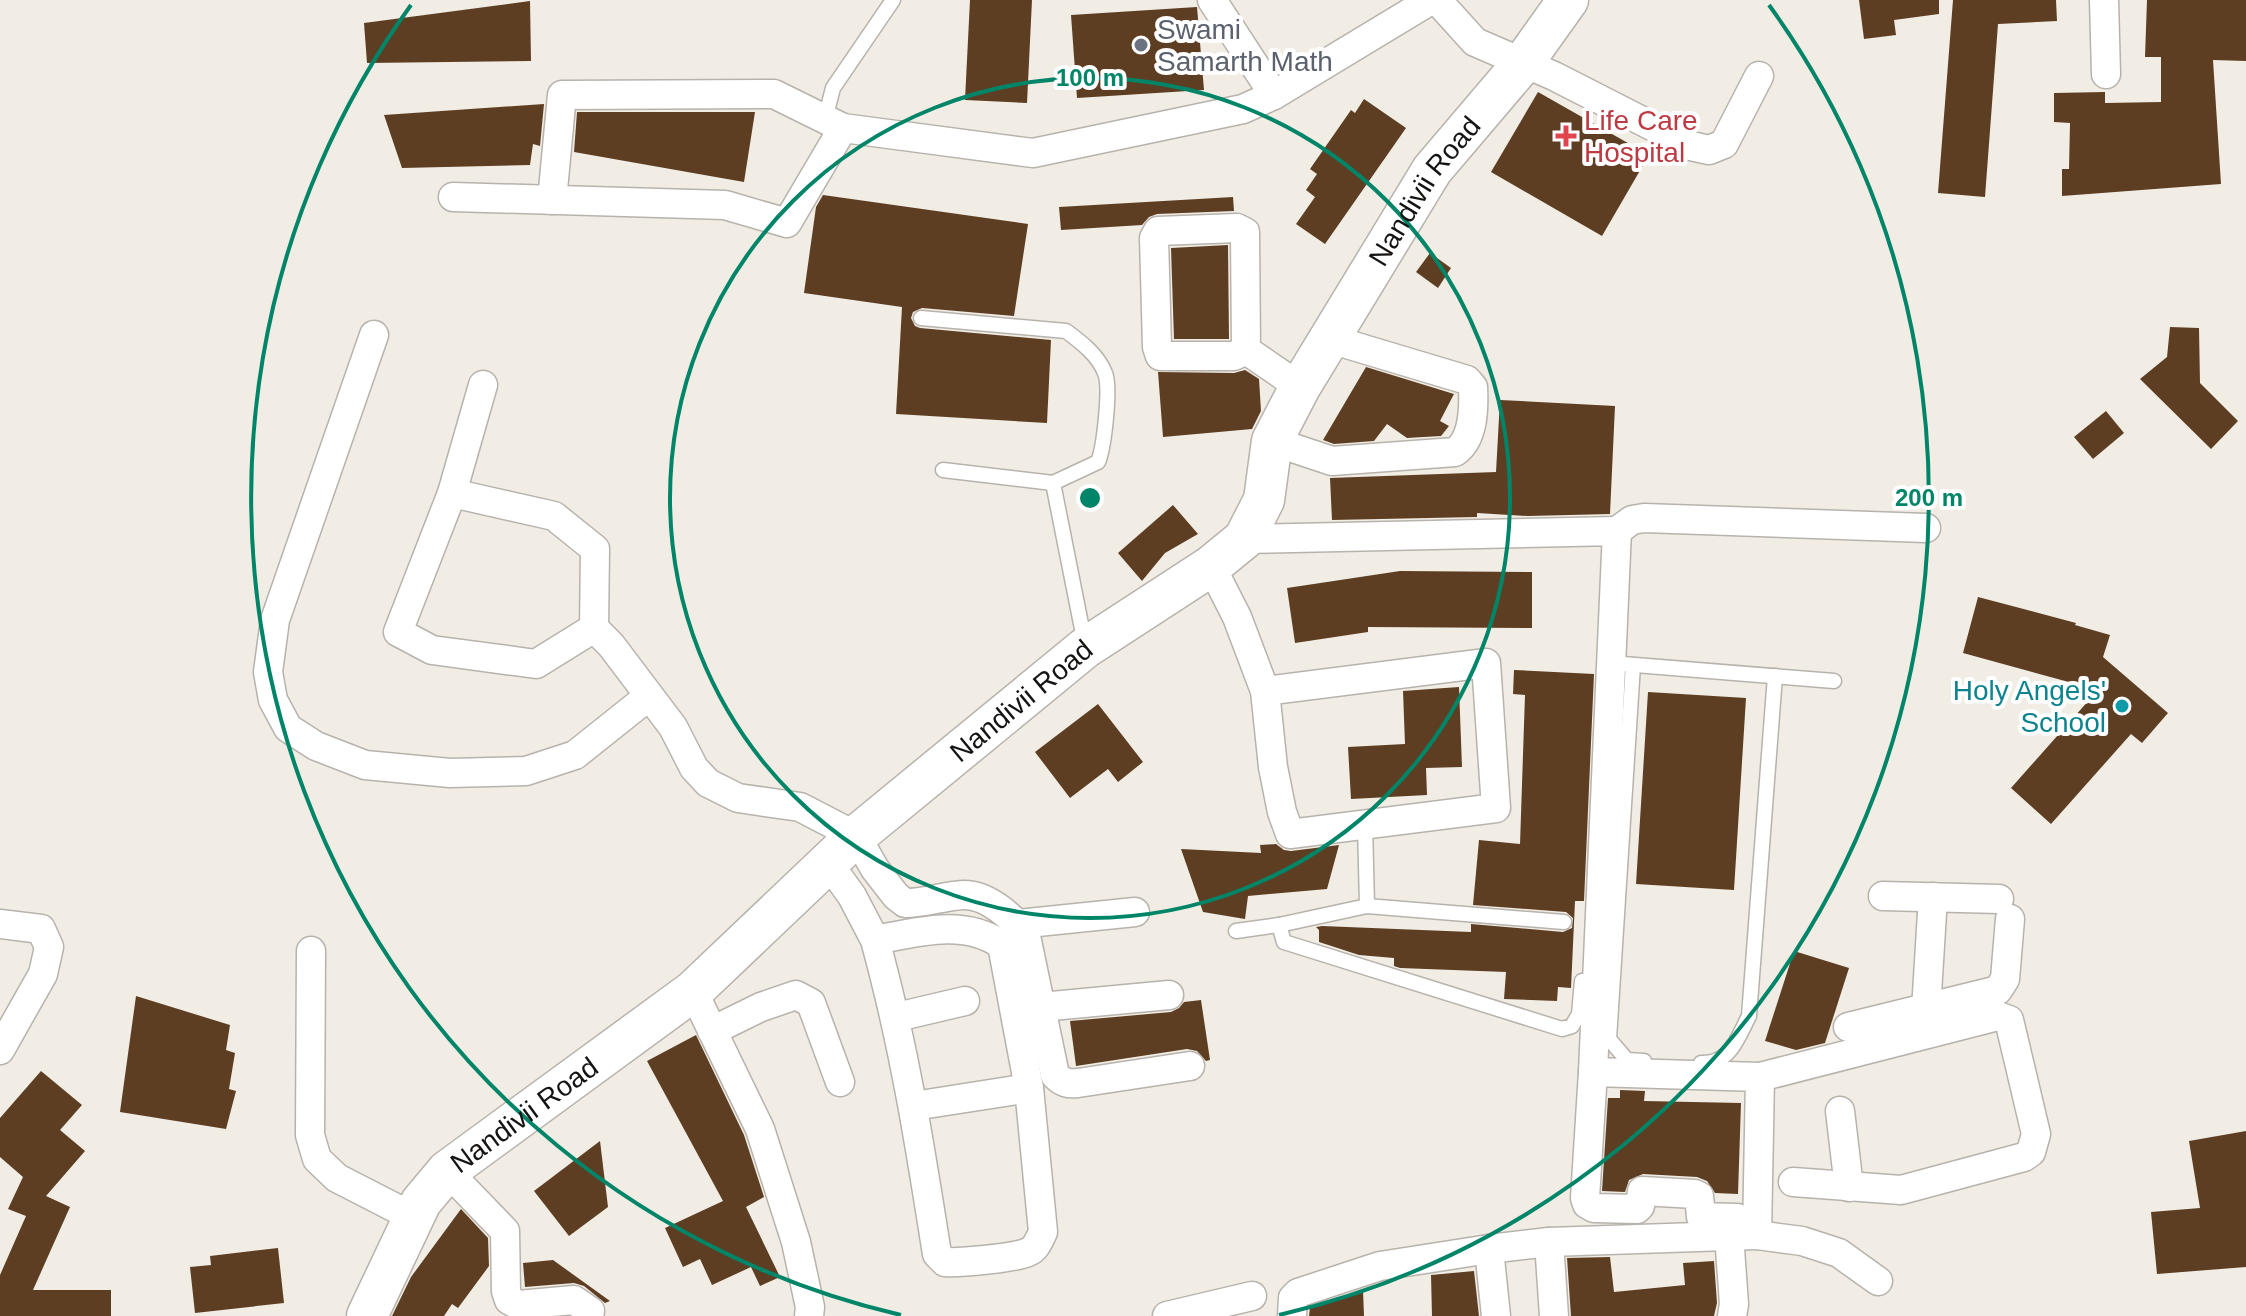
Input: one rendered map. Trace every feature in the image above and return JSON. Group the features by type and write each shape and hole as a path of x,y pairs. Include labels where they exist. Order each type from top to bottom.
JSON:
{"street":[{"path":"1212,0 1274,95"},
{"path":"552,200 562,95 774,94 834,123 1033,153 1243,109 1274,95 1431,0"},
{"path":"1437,0 1475,42 1554,76 1691,146 1709,150 1724,144 1759,76"},
{"name":"Nandivii Road","path":"367,1316 421,1202 447,1171 693,991 842,850 1085,648 1211,566 1244,539 1264,500 1272,441 1300,387 1432,170 1523,63 1568,0"},
{"path":"2104,0 2106,74"},
{"path":"453,197 725,205 787,223 834,123"},
{"path":"1237,228 1245,232 1246,350 1234,356 1160,356 1157,347 1154,238 1158,231 1237,228"},
{"path":"374,335 275,620 268,672 273,700 288,728 316,746 365,765 450,773 526,771 575,755 649,696"},
{"path":"1272,441 1332,461 1455,452 1468,439 1474,397 1473,387 1467,380 1330,339"},
{"path":"1246,350 1300,387"},
{"path":"483,385 452,493 398,632 432,650 536,664 594,628"},
{"path":"452,493 554,516 595,549 594,628 611,645 673,727 694,768 708,783 738,798 800,807 842,850 905,903 967,895 980,899 1018,924 1026,936 1055,1075 1067,1084 1190,1066"},
{"path":"1244,539 1617,531 1632,520 1644,518 1926,528"},
{"path":"1617,531 1622,664 1593,1072 1587,1204 1594,1208 1637,1209 1641,1192 1695,1194 1699,1196 1701,1217 1735,1219 1741,1216 1753,1076"},
{"path":"1211,566 1237,617 1265,691 1273,767 1290,834 1496,808 1486,663 1265,691"},
{"path":"842,850 852,896 875,940 897,1017 937,1254 945,1262 958,1263 1028,1252 1038,1244 1043,1232 1029,1088 1002,945 988,935 942,929 875,940"},
{"path":"1593,1072 1753,1076 1926,1021 2003,986 2004,909 1933,897 1883,896"},
{"path":"1926,1021 1933,897"},
{"path":"938,899 942,929"},
{"path":"1018,924 1135,912"},
{"path":"0,924 41,929 49,947 43,974 0,1050"},
{"path":"311,951 310,1135 317,1159 337,1178 413,1217"},
{"path":"693,991 760,1129 796,1242 810,1307 809,1316"},
{"path":"712,1031 761,1007 796,995 811,1003 840,1082"},
{"path":"1041,1007 1169,995"},
{"path":"897,1017 965,1001"},
{"path":"1793,1182 1901,1190 2024,1157 2031,1152 2036,1134 2007,1018 1998,1016 1848,1027"},
{"path":"1753,1076 1757,1235"},
{"path":"914,1106 1029,1088"},
{"path":"1840,1111 1849,1187"},
{"path":"447,1171 505,1231 506,1291 509,1300 518,1305 574,1300 590,1311 589,1316"},
{"path":"1729,1235 1734,1304 1732,1316"},
{"path":"1292,1316 1293,1298 1298,1293 1380,1266 1549,1242 1757,1235 1802,1241 1839,1253 1878,1281"},
{"path":"1549,1242 1554,1316"},
{"path":"1489,1249 1496,1316"},
{"path":"1167,1316 1252,1296"}],"lane":[{"path":"834,123 833,88 893,0"},
{"path":"921,318 1066,331 1083,343 1107,376 1104,448 1098,462 1053,483 943,470"},
{"path":"1053,483 1085,648"},
{"path":"1775,676 1749,1016 1724,1059 1713,1064 1627,1060 1609,1039 1622,664 1775,676 1834,681"},
{"path":"1365,824 1367,906"},
{"path":"1236,931 1367,906 1564,922"},
{"path":"1279,925 1284,942 1562,1029 1572,1026 1579,1014 1582,981"}],"building":[{"path":"970,0 1032,0 1027,103 965,100"},
{"path":"1859,0 1939,0 1939,14 1894,20 1896,35 1864,39"},
{"path":"1953,0 2056,0 2057,21 1998,24 1985,197 1938,193"},
{"path":"2147,0 2246,0 2246,61 2213,60 2221,184 2062,196 2062,169 2069,169 2070,123 2054,122 2054,93 2105,92 2105,103 2161,102 2161,57 2145,57"},
{"path":"530,1 531,61 367,63 364,23"},
{"path":"1197,7 1204,90 1077,98 1071,15"},
{"path":"1538,92 1649,155 1602,236 1491,172"},
{"path":"1364,99 1406,128 1325,244 1296,224 1315,197 1306,190 1317,174 1310,169 1351,110 1355,113"},
{"path":"544,104 540,146 533,144 530,165 402,168 384,115"},
{"path":"577,112 755,112 744,182 574,152"},
{"path":"823,195 1028,224 1014,316 922,308 913,312 911,318 920,328 1051,340 1047,423 896,414 902,307 804,293 816,207"},
{"path":"1233,197 1234,211 1157,214 1142,225 1061,230 1059,207"},
{"path":"1228,245 1229,339 1174,339 1171,248"},
{"path":"1430,253 1451,268 1438,288 1416,272"},
{"path":"2170,327 2199,328 2200,383 2238,421 2211,449 2140,379 2167,357"},
{"path":"1366,367 1454,394 1440,421 1449,426 1441,436 1407,438 1387,424 1374,441 1334,444 1323,440"},
{"path":"1245,370 1259,379 1261,411 1252,429 1163,437 1158,372 1234,373"},
{"path":"1500,400 1615,406 1610,514 1528,516 1477,513 1477,517 1332,520 1330,478 1496,472"},
{"path":"2106,411 2124,433 2093,459 2074,437"},
{"path":"1173,505 1198,534 1165,553 1142,581 1118,553"},
{"path":"1400,571 1532,572 1532,628 1368,627 1368,632 1295,643 1287,588"},
{"name":"Holy Angels' School","path":"1978,597 2110,635 2103,657 2168,713 2142,743 2131,734 2051,824 2011,788 2098,690 1963,653"},
{"path":"1514,670 1594,674 1584,901 1575,901 1571,988 1558,987 1557,1001 1504,999 1506,972 1400,968 1394,966 1394,958 1359,955 1319,942 1316,927 1322,926 1471,932 1471,924 1563,932 1572,928 1573,918 1566,912 1473,905 1479,840 1520,844 1525,695 1513,694"},
{"path":"1459,687 1462,767 1426,768 1427,795 1351,799 1348,747 1405,744 1403,691"},
{"path":"1648,692 1746,698 1734,890 1636,884"},
{"path":"1098,704 1143,762 1118,782 1108,769 1070,798 1035,752"},
{"path":"1276,844 1291,851 1339,845 1327,889 1248,896 1245,919 1203,912 1181,849 1261,853 1260,845"},
{"path":"1794,951 1849,968 1825,1043 1796,1050 1765,1041"},
{"path":"136,996 230,1025 226,1050 235,1053 229,1089 236,1091 226,1129 120,1112"},
{"path":"1201,1000 1210,1060 1206,1061 1197,1051 1187,1049 1076,1066 1070,1021 1171,1012 1184,1002"},
{"path":"696,1035 744,1135 764,1197 746,1207 780,1277 760,1286 751,1267 712,1285 700,1259 683,1267 665,1228 723,1201 647,1061"},
{"path":"41,1071 82,1105 60,1130 85,1151 46,1196 70,1207 33,1290 111,1290 111,1316 0,1316 0,1275 26,1216 8,1209 23,1177 0,1157 0,1118"},
{"path":"1620,1090 1645,1091 1644,1101 1741,1103 1738,1194 1715,1193 1707,1181 1697,1177 1643,1174 1629,1180 1625,1192 1602,1191 1608,1098 1620,1098"},
{"path":"2246,1131 2246,1267 2157,1274 2151,1212 2200,1208 2189,1141"},
{"path":"600,1141 608,1207 569,1236 534,1191"},
{"path":"461,1209 488,1238 489,1266 458,1308 452,1304 444,1316 392,1316 411,1277"},
{"path":"278,1248 284,1303 195,1313 190,1267 211,1265 210,1256"},
{"path":"1610,1257 1614,1292 1685,1285 1683,1263 1714,1261 1717,1303 1714,1316 1571,1316 1567,1258"},
{"path":"553,1260 610,1301 605,1303 584,1286 574,1283 525,1287 523,1263"},
{"path":"1474,1271 1479,1316 1432,1316 1431,1275"},
{"path":"1363,1290 1364,1316 1309,1316 1310,1307"}],"place":[{"name":"Swami Samarth Math","path":"1141,45"},
{"name":"Life Care Hospital","path":"1566,136"},
{"name":"Holy Angels' School","path":"2122,706"}]}
